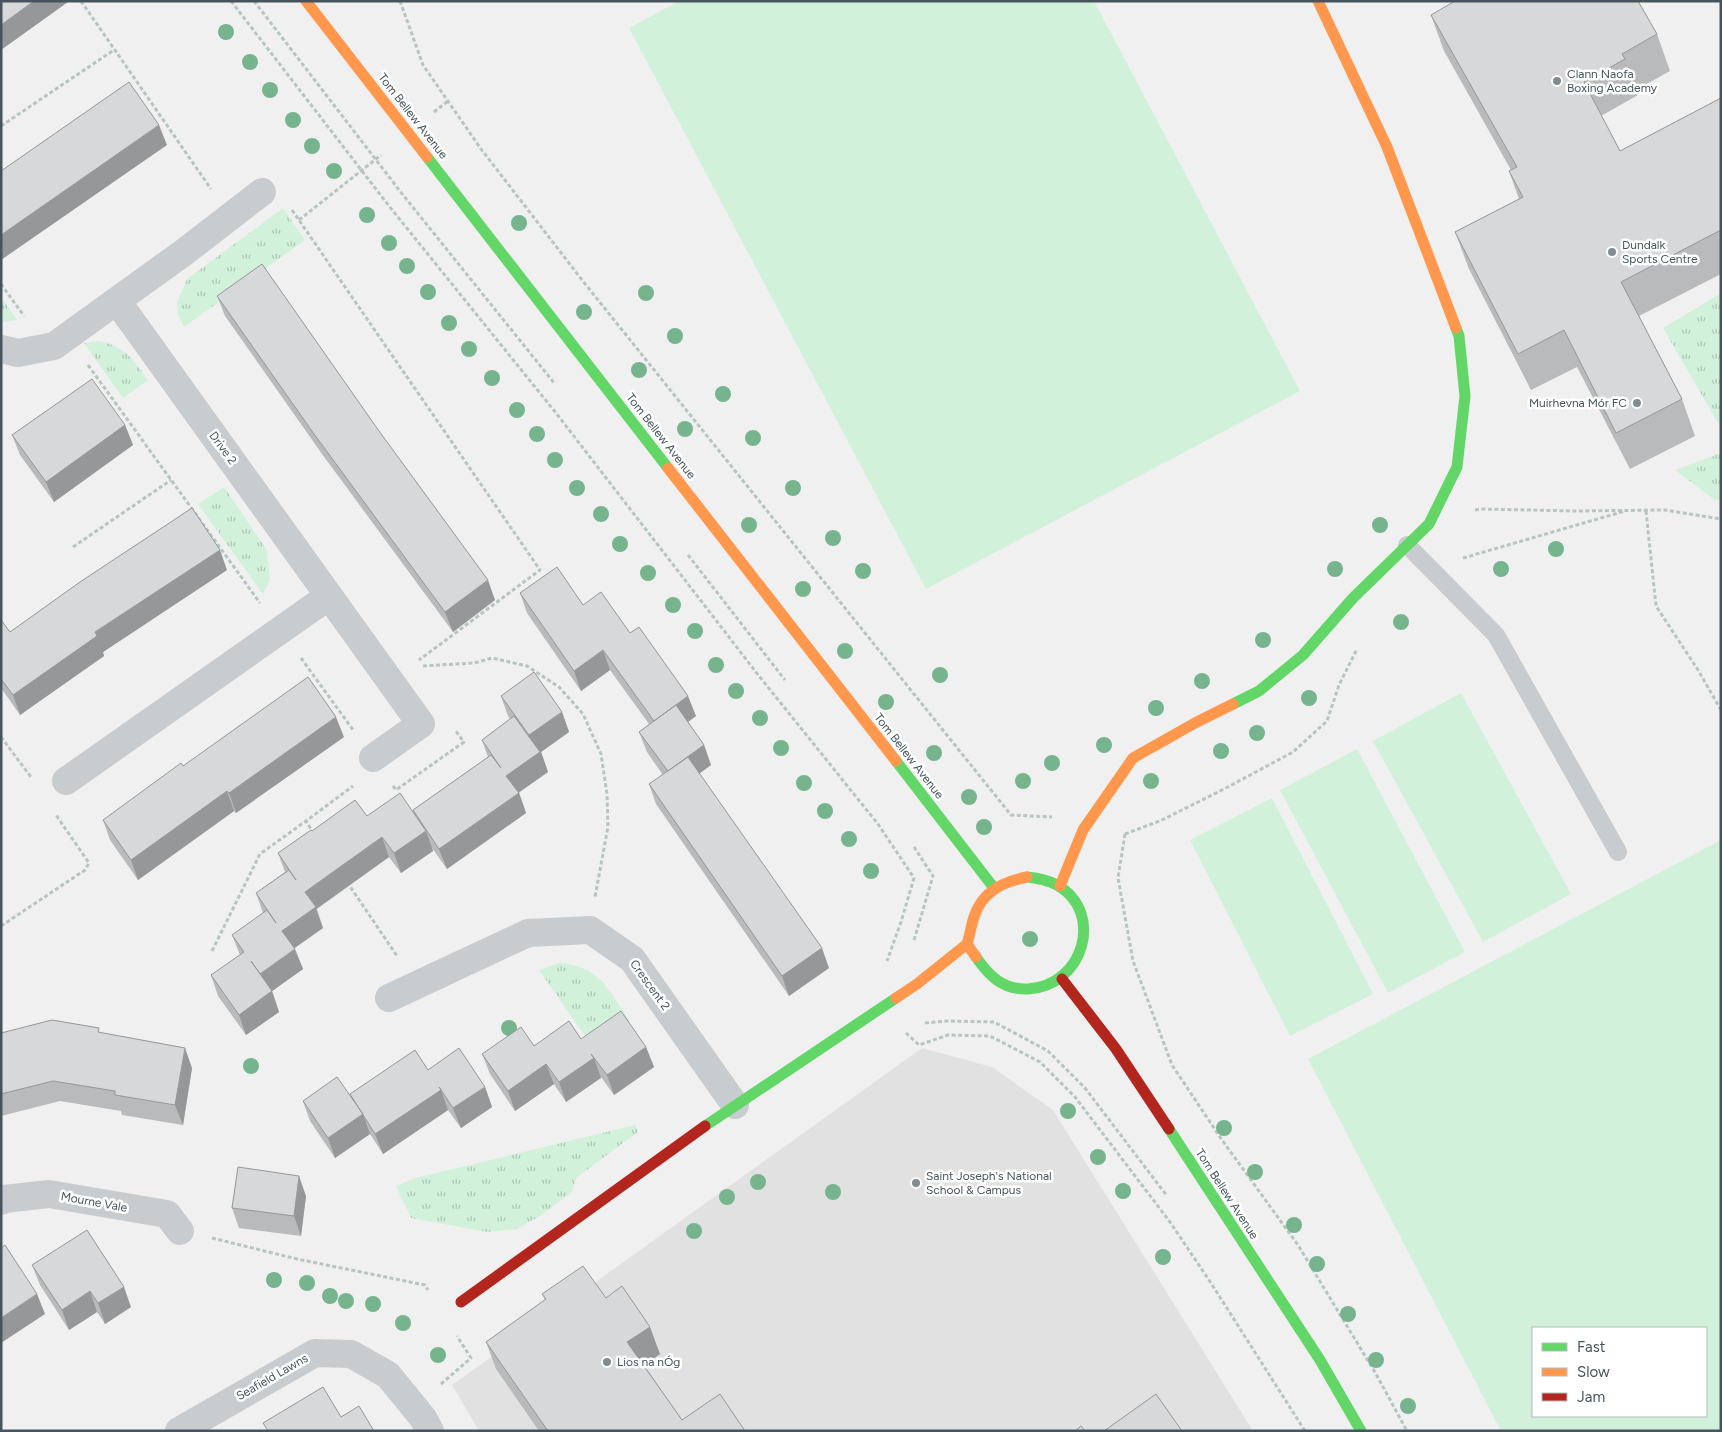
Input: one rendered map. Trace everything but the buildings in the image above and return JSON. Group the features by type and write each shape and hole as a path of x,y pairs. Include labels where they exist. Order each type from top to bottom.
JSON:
{"street":[{"path":"1060,886 1082,830 1133,758 1195,723 1259,691 1303,655 1353,598 1429,524 1457,467 1465,396 1459,336 1387,147 1318,1"},
{"name":"Tom Bellew Avenue","path":"314,4 409,134 994,888"},
{"path":"1,349 18,353 54,346 262,192"},
{"name":"Drive 2","path":"117,301 420,724 373,758"},
{"path":"66,781 329,596"},
{"path":"460,1302 735,1105 917,984 968,944 974,917 982,901 994,888 1010,879 1027,877 1044,879 1060,886 1072,899 1081,914 1084,932 1082,950 1074,966 1062,979 1046,987 1029,990 1012,988 996,980 983,968 968,944"},
{"path":"389,998 528,933 590,930"},
{"name":"Crescent 2","path":"590,930 632,959 735,1105"},
{"name":"Tom Bellew Avenue","path":"1062,979 1116,1049 1320,1360 1362,1431"},
{"name":"Mourne Vale","path":"1,1201 4,1199 49,1194 167,1214 180,1231"},
{"name":"Seafield Lawns","path":"179,1431 315,1353 351,1354 388,1375 414,1407 430,1431"}],"lane":[{"path":"1406,545 1496,635 1618,852"}],"path":[{"path":"81,1 229,217"},
{"path":"231,1 361,170 556,413 758,676 878,824 914,878 877,990 885,1000 885,1006 908,1036 919,1045 948,1035 990,1036 1040,1062 1074,1097 1153,1199 1210,1280 1305,1431"},
{"path":"254,1 375,159 557,387"},
{"path":"400,1 423,65 481,150 582,280 1010,815 1056,817 1082,830 1125,834 1162,820 1293,752 1327,721 1338,685 1359,646"},
{"path":"1,126 114,50"},
{"path":"299,220 448,101"},
{"path":"262,192 286,202 540,570 416,662"},
{"path":"67,336 379,766 260,854 212,951"},
{"path":"73,547 171,480"},
{"path":"1429,524 1481,508 1665,510 1721,519"},
{"path":"1646,510 1656,606 1698,670 1721,710"},
{"path":"1431,570 1470,556 1625,511"},
{"path":"683,549 791,687"},
{"path":"417,666 474,663 492,658 527,666 559,687 583,714 601,754 607,794 608,827 590,930"},
{"path":"1,737 32,778"},
{"path":"1,926 86,870 89,863 52,809"},
{"path":"306,821 317,838"},
{"path":"1125,834 1118,878 1133,961 1172,1064 1222,1140 1298,1245 1376,1374 1406,1431"},
{"path":"912,945 933,876 913,844"},
{"path":"344,878 417,985"},
{"path":"895,999 923,1023 946,1021 994,1022 1048,1051 1085,1088 1170,1199"},
{"path":"180,1231 298,1259 425,1285 430,1293"},
{"path":"414,1407 471,1358 451,1324 460,1302"}],"shaded area":[{"name":"Saint Joseph's National School & Campus","path":"922,1048 992,1067 1053,1110 1253,1431 479,1431 452,1385"}],"green space":[{"path":"679,1 1094,1 1300,391 926,589 629,28"},
{"path":"283,208 305,240 184,327 178,315 177,303 187,279"},
{"path":"1721,293 1721,428 1663,328"},
{"path":"1,297 17,320 1,322"},
{"path":"99,341 108,343 128,354 148,380 123,398 84,343"},
{"path":"1721,453 1721,500 1715,500 1675,470"},
{"path":"224,487 267,550 270,580 263,594 198,504"},
{"path":"1461,693 1571,894 1483,942 1373,741"},
{"path":"1357,749 1465,952 1388,993 1280,790"},
{"path":"1272,798 1373,994 1290,1036 1190,840"},
{"path":"1721,840 1721,1431 1501,1431 1308,1059"},
{"path":"559,963 573,965 594,974 609,990 630,1021 592,1046 539,970"},
{"path":"635,1125 638,1132 576,1178 572,1192 540,1216 517,1229 487,1232 411,1218 396,1186 412,1179"}],"traffic: fast":[{"path":"427,157 668,468"},
{"path":"1233,704 1259,691 1303,655 1353,598 1429,524 1457,467 1465,396 1459,336 1456,328"},
{"path":"896,761 994,888"},
{"path":"976,957 992,976 1004,984 1019,989 1047,985 1063,975 1074,962 1082,946 1084,929 1081,912 1072,897 1057,885 1027,877"},
{"path":"705,1126 896,998"},
{"path":"1169,1129 1320,1360 1361,1431"}],"traffic: slow":[{"path":"306,1 427,157"},
{"path":"1318,1 1387,147 1456,328"},
{"path":"668,468 896,761"},
{"path":"1060,886 1083,830 1133,758 1233,704"},
{"path":"976,957 967,944 974,917 982,901 1001,885 1027,877"},
{"path":"896,998 917,984 967,944"}],"traffic: jam":[{"path":"1062,979 1116,1049 1169,1129"},
{"path":"461,1302 705,1126"}],"place":[{"name":"Clann Naofa Boxing Academy","path":"1557,81"},
{"name":"Dundalk Sports Centre","path":"1612,252"},
{"name":"Muirhevna Mór FC","path":"1637,403"},
{"name":"Saint Joseph's National School & Campus","path":"916,1183"},
{"name":"Lios na nÓg","path":"607,1362"}]}
